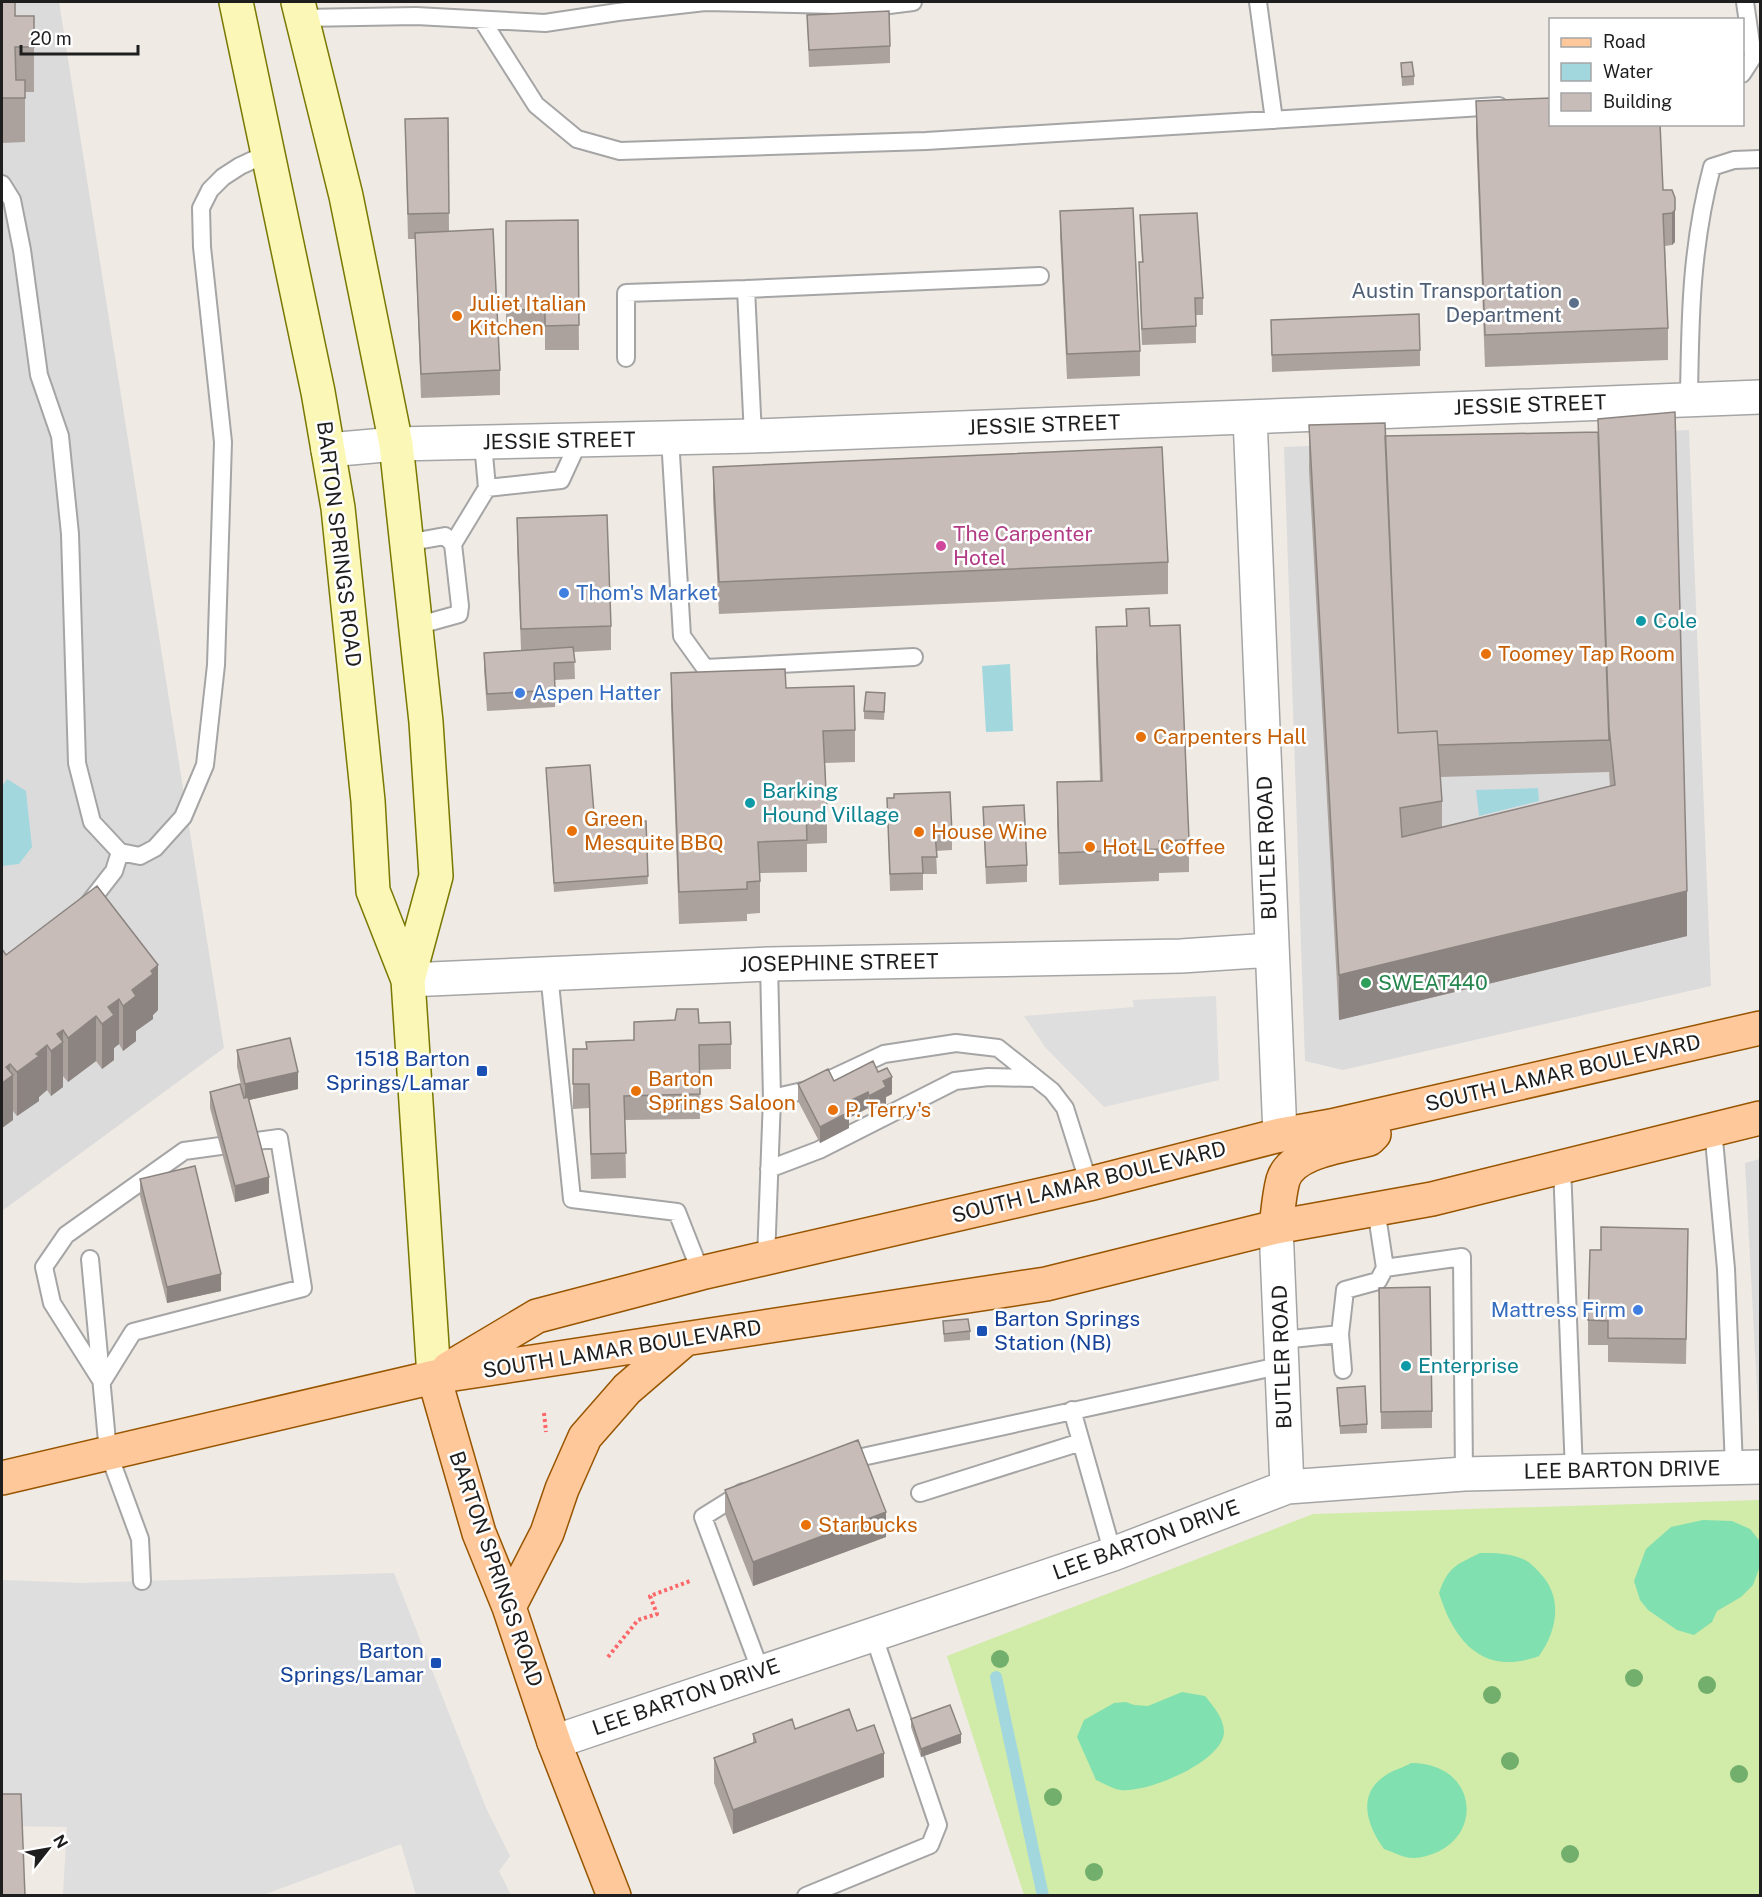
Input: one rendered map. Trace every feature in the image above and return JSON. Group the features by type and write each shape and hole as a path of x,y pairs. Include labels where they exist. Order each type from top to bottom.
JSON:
{"main road":[{"name":"BARTON SPRINGS ROAD","path":"236,2 338,508 368,801 373,891 408,980 434,1377 479,1533 509,1606 554,1742 614,1896"},
{"name":"BARTON SPRINGS ROAD","path":"300,10 346,196 396,444 426,722 436,876 408,980"},
{"name":"SOUTH LAMAR BOULEVARD","path":"434,1377 537,1316 701,1273 1089,1184 1280,1135 1403,1110 1761,1028"},
{"path":"1276,1227 1284,1178 1292,1165 1306,1157 1368,1139 1403,1110"},
{"name":"SOUTH LAMAR BOULEVARD","path":"2,1478 434,1377 1046,1284 1276,1227 1432,1199 1761,1118"},
{"path":"509,1606 548,1533 562,1489 585,1437 627,1389 684,1340"}],"street":[{"name":"JESSIE STREET","path":"328,450 396,444 753,436 1761,397"},
{"name":"BUTLER ROAD","path":"1250,417 1280,1135"},
{"name":"JOSEPHINE STREET","path":"408,980 769,964 1181,956 1271,950"},
{"name":"BUTLER ROAD","path":"1276,1227 1287,1487"},
{"name":"LEE BARTON DRIVE","path":"554,1742 1113,1554 1287,1487 1464,1474 1747,1467"}],"lane":[{"path":"300,10 545,23 618,12 705,3 881,6 913,2"},
{"path":"1258,2 1274,120"},
{"path":"1744,72 1753,57 1745,2"},
{"path":"482,20 536,105 577,139 620,151 926,141 1516,105"},
{"path":"2,184 12,200 22,250 39,375 60,436 70,534 77,763 92,822 120,852 140,856 155,848 183,817 205,765 216,665 223,442 202,246 201,208 210,190 223,177 240,166 267,154"},
{"path":"1689,399 1690,293 1701,211 1712,167 1734,160 1761,159"},
{"path":"626,358 626,293 1040,276"},
{"path":"746,289 753,436"},
{"path":"670,438 682,636 705,668 914,657"},
{"path":"487,488 561,480 579,441"},
{"path":"416,626 459,614 453,544 487,488 483,443"},
{"path":"406,543 445,536 453,544"},
{"path":"76,917 114,871 120,852"},
{"path":"766,1259 772,1098 769,964"},
{"path":"549,973 572,1199 677,1212 701,1273"},
{"path":"772,1098 807,1090 884,1054 956,1044 998,1048 1052,1091 1065,1108 1072,1124 1089,1184"},
{"path":"770,1169 819,1150 955,1081 988,1077 1033,1078"},
{"path":"1713,1129 1747,1467"},
{"path":"279,1137 303,1288 133,1332 102,1382 52,1304 44,1267 66,1235 184,1151 279,1137"},
{"path":"1562,1166 1574,1472"},
{"path":"1343,1370 1340,1334 1345,1290 1378,1281 1385,1268 1376,1209"},
{"path":"1385,1268 1462,1257 1464,1474"},
{"path":"90,1258 108,1452 140,1539 142,1581"},
{"path":"831,1464 1072,1410 1340,1334"},
{"path":"1072,1410 1113,1554"},
{"path":"920,1493 1081,1442"},
{"path":"760,1672 703,1517 762,1480"},
{"path":"806,1896 930,1845 938,1825 873,1634"}],"path":[{"path":"608,1657 638,1620 657,1614 650,1596 690,1581"}],"shaded area":[{"path":"2,2 59,2 224,1048 2,1211"},
{"path":"1689,430 1711,986 1343,1070 1305,1061 1284,447"},
{"path":"1216,996 1219,1080 1104,1107 1045,1047 1024,1016 1134,1007 1133,1000"},
{"path":"1760,1159 1760,1427 1759,1427 1745,1163"},
{"path":"394,1573 486,1808 510,1856 499,1871 511,1895 416,1895 401,1844 263,1895 63,1895 67,1827 2,1826 2,1580 82,1583"}],"green space":[{"path":"1760,1500 1760,1895 1024,1895 947,1656 1313,1514"},
{"path":"1703,1520 1732,1521 1750,1529 1759,1540 1760,1566 1753,1585 1741,1597 1717,1611 1712,1622 1694,1635 1677,1630 1648,1610 1640,1600 1634,1581 1646,1549 1671,1527"},
{"path":"1480,1553 1503,1554 1525,1560 1547,1582 1555,1603 1554,1625 1539,1656 1502,1662 1487,1658 1462,1640 1453,1626 1439,1593 1446,1577 1454,1568"},
{"path":"1182,1692 1205,1696 1220,1717 1224,1732 1220,1743 1211,1754 1198,1764 1165,1781 1133,1790 1121,1790 1096,1780 1077,1737 1084,1720 1114,1703 1126,1702 1148,1706"},
{"path":"1411,1763 1435,1767 1452,1777 1463,1791 1467,1807 1464,1824 1454,1840 1438,1852 1415,1858 1384,1849 1373,1830 1367,1811 1371,1791 1377,1783 1389,1773"}],"water":[{"path":"1010,664 1013,731 986,732 982,666"},
{"path":"7,779 26,791 32,847 19,864 2,866 2,787"},
{"path":"1538,788 1539,801 1479,816 1476,790"}],"building":[{"path":"2,2 15,2 15,16 34,16 34,47 15,47 16,80 25,80 25,98 2,98"},
{"path":"889,11 890,46 809,50 807,15"},
{"path":"1412,62 1414,76 1402,77 1401,63"},
{"name":"Austin Transportation Department","path":"1549,98 1549,126 1660,126 1663,190 1672,190 1675,198 1675,210 1672,213 1663,214 1668,328 1485,335 1476,101"},
{"path":"448,118 449,213 408,214 405,119"},
{"path":"1133,208 1140,351 1067,354 1060,211"},
{"path":"1197,213 1203,298 1195,298 1196,326 1142,329 1139,262 1143,262 1140,215"},
{"path":"578,220 579,325 545,326 545,309 506,310 506,221"},
{"name":"Juliet Italian Kitchen","path":"493,229 500,370 421,374 415,233"},
{"path":"1419,314 1420,350 1272,355 1271,320"},
{"name":"Cole","path":"1675,412 1687,891 1339,975 1309,425 1385,423 1398,733 1437,731 1442,801 1400,808 1402,837 1615,785 1609,727 1598,419"},
{"path":"1598,432 1609,740 1438,745 1437,731 1398,733 1385,436"},
{"name":"The Carpenter Hotel","path":"1162,447 1168,562 719,582 713,467"},
{"name":"Thom's Market","path":"607,515 611,626 521,629 517,518"},
{"name":"Carpenters Hall","path":"1149,608 1150,626 1180,625 1189,840 1159,841 1159,849 1059,853 1057,782 1102,781 1096,627 1127,626 1126,609"},
{"path":"573,647 575,662 554,663 555,690 487,694 484,653"},
{"name":"Barking Hound Village","path":"785,669 786,688 854,686 855,730 823,731 827,811 806,812 807,840 758,842 760,881 747,882 747,889 679,892 671,673"},
{"path":"866,692 885,693 884,712 864,711"},
{"name":"Green Mesquite BBQ","path":"590,765 595,825 646,821 648,876 554,883 546,768"},
{"name":"House Wine","path":"950,792 952,833 935,834 937,857 922,857 923,873 890,874 887,798 894,798 894,794"},
{"path":"1024,805 1027,865 986,867 983,807"},
{"path":"97,886 158,965 151,971 153,974 132,990 136,996 123,1006 119,999 108,1007 114,1015 102,1024 96,1016 68,1038 63,1030 57,1034 63,1042 51,1051 47,1045 36,1054 39,1056 17,1072 10,1064 6,1067 13,1075 2,1083 2,949 6,955"},
{"name":"Barton Springs Saloon","path":"677,1009 698,1009 699,1023 730,1022 731,1044 699,1045 700,1094 624,1096 626,1153 591,1154 589,1084 573,1084 573,1049 587,1049 586,1042 634,1040 634,1022 675,1020"},
{"path":"290,1038 298,1072 245,1084 237,1050"},
{"path":"873,1061 878,1072 887,1068 892,1077 883,1081 886,1087 869,1096 868,1092 845,1103 849,1112 820,1127 798,1084 828,1069 834,1081"},
{"path":"240,1084 244,1098 248,1097 269,1177 235,1186 210,1092"},
{"path":"195,1166 221,1274 167,1287 140,1179"},
{"name":"Mattress Firm","path":"1601,1227 1688,1229 1686,1339 1608,1338 1608,1321 1588,1320 1590,1250 1601,1250"},
{"name":"Enterprise","path":"1430,1287 1432,1411 1381,1412 1379,1288"},
{"path":"968,1319 970,1331 944,1334 943,1321"},
{"path":"1365,1386 1367,1424 1340,1426 1337,1388"},
{"name":"Starbucks","path":"858,1440 886,1512 753,1562 725,1490"},
{"path":"950,1705 961,1734 921,1749 911,1719"},
{"path":"849,1709 857,1731 874,1725 884,1753 733,1810 714,1758 756,1742 753,1734 792,1719 795,1729"},
{"path":"2,1794 21,1794 25,1896 2,1896"}],"waterway":[{"path":"996,1677 1043,1896"}],"place":[{"name":"Austin Transportation Department","path":"1574,303"},
{"name":"Juliet Italian Kitchen","path":"457,316"},
{"name":"The Carpenter Hotel","path":"941,546"},
{"name":"Thom's Market","path":"564,593"},
{"name":"Cole","path":"1641,621"},
{"name":"Toomey Tap Room","path":"1486,654"},
{"name":"Aspen Hatter","path":"520,693"},
{"name":"Carpenters Hall","path":"1141,737"},
{"name":"Barking Hound Village","path":"750,803"},
{"name":"Green Mesquite BBQ","path":"572,831"},
{"name":"House Wine","path":"919,832"},
{"name":"Hot L Coffee","path":"1090,847"},
{"name":"SWEAT440","path":"1366,983"},
{"name":"1518 Barton Springs/Lamar","path":"482,1071"},
{"name":"Barton Springs Saloon","path":"636,1091"},
{"name":"P. Terry's","path":"833,1110"},
{"name":"Mattress Firm","path":"1638,1310"},
{"name":"Barton Springs Station (NB)","path":"982,1331"},
{"name":"Enterprise","path":"1406,1366"},
{"name":"Starbucks","path":"806,1525"},
{"name":"Barton Springs/Lamar","path":"436,1663"}]}
